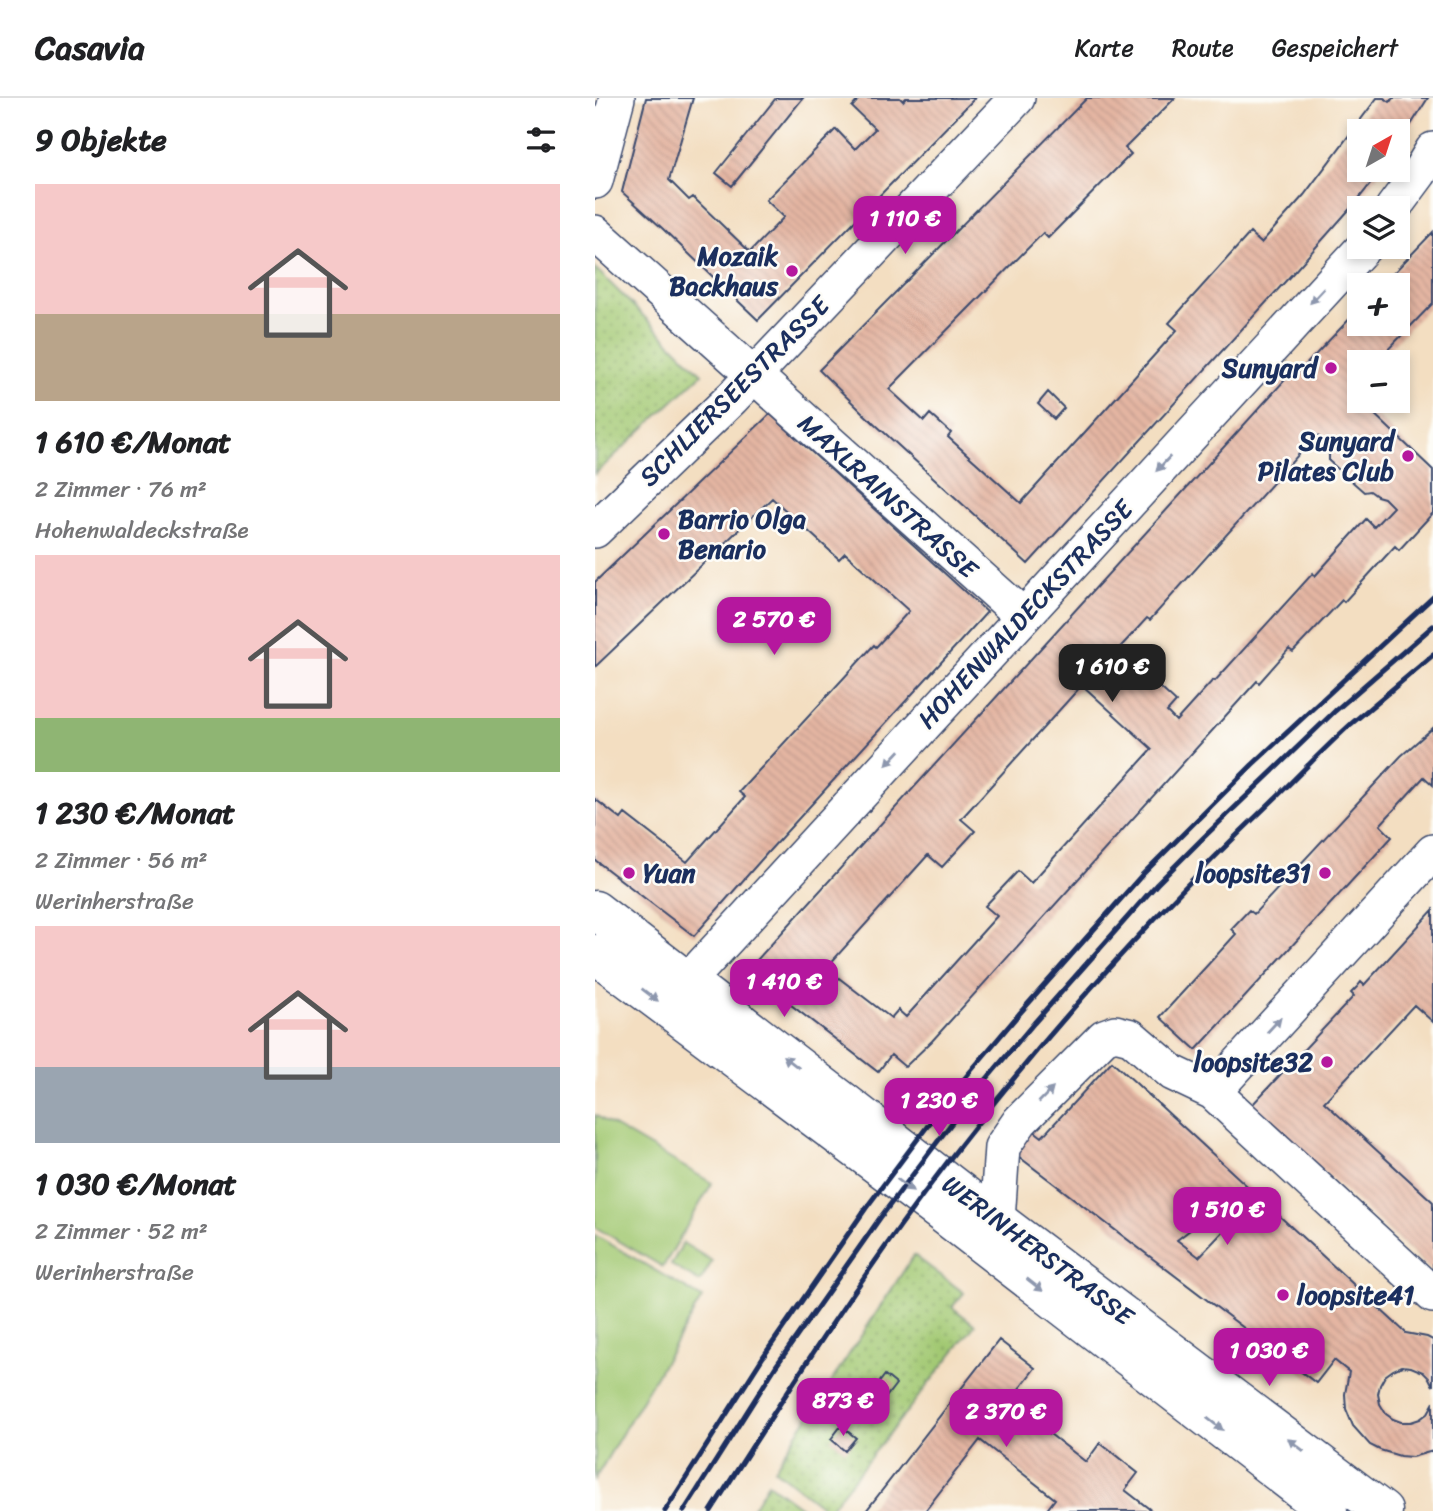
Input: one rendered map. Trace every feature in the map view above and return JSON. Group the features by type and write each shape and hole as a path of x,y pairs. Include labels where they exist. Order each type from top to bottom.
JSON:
{"main road":[{"name":"WERINHERSTRASSE","path":"595,910 997,1220 1336,1503"},
{"name":"WERINHERSTRASSE","path":"595,954 953,1222 1336,1503 1383,1511"}],"street":[{"path":"595,181 617,98"},
{"name":"SCHLIERSEESTRASSE","path":"595,530 732,398 1017,98"},
{"path":"1401,196 1433,150"},
{"name":"MAXLRAINSTRASSE","path":"595,233 1023,616"},
{"name":"HOHENWALDECKSTRASSE","path":"687,982 1353,259"},
{"path":"1213,1092 1433,852"},
{"path":"997,1220 1002,1147 1020,1121 1104,1037 1115,1033 1131,1037 1173,1073 1213,1092 1433,1295"}],"green space":[{"path":"595,268 702,374 595,474"},
{"path":"595,1115 712,1183 663,1267 595,1227"},
{"path":"595,1235 702,1298 595,1479"},
{"path":"683,1243 712,1261 700,1282 671,1265"},
{"path":"914,1255 964,1293 952,1307 975,1325 828,1511 774,1469"},
{"path":"768,1483 806,1511 751,1511"}],"building":[{"path":"646,98 693,98 669,180 689,200 693,197 750,252 784,217 766,200 836,129 855,149 875,129 852,107 860,98 900,98 903,101 906,98 975,98 758,320 622,192"},
{"path":"776,98 803,98 732,186 716,173"},
{"path":"1087,98 1175,98 1125,148 1131,154 1048,238 1043,233 889,389 924,421 930,414 951,433 948,437 1021,503 1177,330 1169,323 1250,233 1261,243 1304,195 1347,138 1347,182 1372,182 1361,196 1347,196 1347,212 1028,564 819,370"},
{"path":"1377,98 1390,102 1393,98 1428,98 1411,125 1411,119 1361,119"},
{"path":"1433,232 1433,303 1410,327 1410,273 1394,273 1410,259"},
{"path":"1347,322 1347,336 1401,336 1388,350 1347,350 1347,413 1373,413 1433,470 1433,513 1399,550 1395,546 1293,652 1289,649 1259,683 1257,681 932,1041 905,1067 891,1055 878,1072 747,971 1293,371 1297,374","holes":["1316,435 1322,439 1322,446 1329,453 1329,461 1364,492 1370,491 1384,498 1393,507 1374,527 1366,519 1176,721 1167,712 1176,702 1123,653 1118,659 1113,655 1147,618 1150,620","1082,685 1152,749 1031,883 1018,871 985,906 997,916 906,1017 898,1010 891,1018 826,968 928,855 942,867 975,831 961,819"]},
{"path":"1048,392 1064,408 1054,419 1038,404"},
{"path":"770,414 987,612 694,936 595,860 595,799 621,819 625,814 687,862 745,797 739,792 874,645 876,647 909,611 845,553 839,559 772,498 595,667 595,582"},
{"name":"loopsite31","path":"1433,728 1433,785 1424,777 1380,825 1392,837 1196,1050 1160,1017 1236,934 1231,929 1249,910 1254,914 1401,756"},
{"name":"loopsite32","path":"1433,910 1433,1022 1414,1005 1324,1102 1433,1202 1433,1272 1252,1105 1354,996 1351,993 1361,982 1364,985"},
{"name":"loopsite41","path":"1112,1061 1406,1333 1433,1340 1433,1386 1423,1372 1402,1366 1385,1376 1378,1394 1386,1414 1401,1422 1420,1419 1428,1413 1433,1404 1433,1451 1412,1457 1400,1456 1370,1445 1353,1426 1346,1409 1345,1394 1349,1372 1334,1360 1316,1383 1006,1147 1024,1123 1042,1137","holes":["1224,1204 1237,1217 1199,1257 1177,1240"]},
{"path":"999,1340 1035,1368 1009,1402 1086,1462 1100,1443 1138,1473 1125,1490 1152,1511 1046,1511 1055,1499 980,1440 925,1511 866,1511"},
{"path":"885,1375 896,1384 886,1397 875,1388"},
{"path":"841,1426 856,1438 845,1451 831,1439"}],"railway":[{"path":"665,1511 763,1357 866,1208 953,1092 1142,875 1252,765 1433,597"},
{"path":"684,1511 776,1366 880,1218 969,1100 1034,1023 1157,884 1203,838 1335,711 1433,626"},
{"path":"711,1511 800,1372 893,1235 1032,1056 1147,926 1228,843 1341,734 1433,655"}],"place":[{"name":"Mozaik Backhaus","path":"792,271"},
{"name":"Sunyard","path":"1331,368"},
{"name":"Sunyard Pilates Club","path":"1408,456"},
{"name":"Barrio Olga Benario","path":"664,534"},
{"name":"Yuan","path":"629,873"},
{"name":"loopsite31","path":"1325,873"},
{"name":"loopsite32","path":"1327,1062"},
{"name":"loopsite41","path":"1283,1295"}]}
